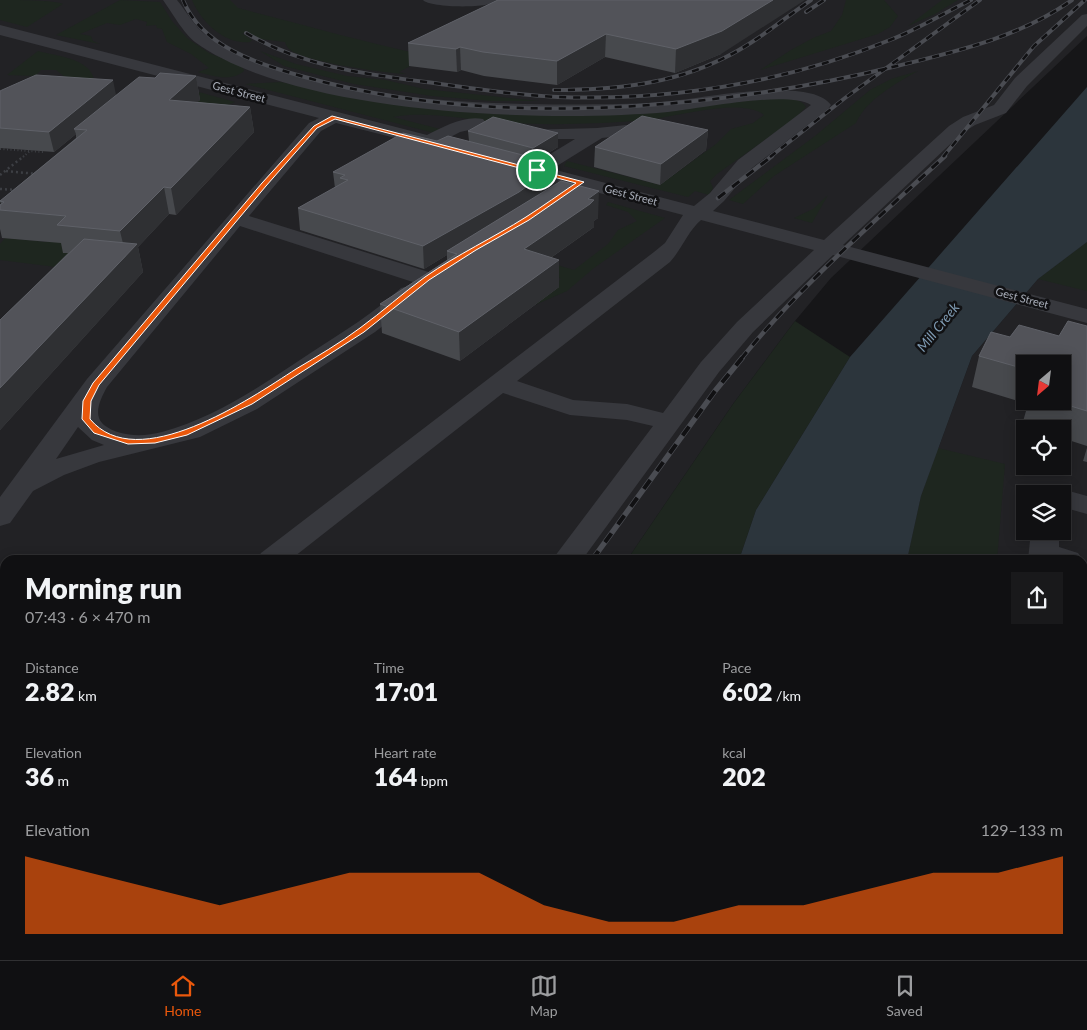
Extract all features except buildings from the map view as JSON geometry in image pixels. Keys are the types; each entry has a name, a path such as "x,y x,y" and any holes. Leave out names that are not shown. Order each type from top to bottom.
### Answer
{"street":[{"path":"170,0 178,16 192,32 233,58 284,76 375,97 454,107 558,111 669,107 784,94 809,97 820,102 819,108 746,164 717,197 686,224 673,246 662,257 278,555"},
{"path":"430,0 468,2 492,0"},
{"path":"571,555 726,347 766,304 955,130 969,121 1000,109 1021,82 1087,18"},
{"name":"Gest Street","path":"0,30 455,149"},
{"path":"143,89 164,72"},
{"path":"0,517 96,384 315,127 334,117"},
{"path":"428,142 454,128 476,123"},
{"path":"530,134 597,132 676,125"},
{"path":"537,170 597,132"},
{"name":"Gest Street","path":"510,163 1087,316"},
{"path":"557,198 581,182"},
{"path":"17,495 40,476 74,460 168,438 230,413 265,394 380,318 434,274 236,218"},
{"path":"498,383 570,407 627,412 670,422"},
{"path":"96,384 85,409 86,419 96,431 128,442 168,438"},
{"path":"1071,501 1087,505"}],"path":[{"path":"0,149 43,152 48,148"},
{"path":"0,176 30,151"},
{"path":"6,171 41,174"},
{"path":"0,189 22,191"}],"shaded area":[{"path":"0,0 1087,0 1087,36 831,278 795,321 733,404 630,555 0,555"},
{"path":"0,0 43,1 63,4 27,27 0,20"},
{"path":"120,0 160,2 172,21 187,38 209,53 242,66 244,71 228,77 198,72 209,68 191,54 167,42 162,29 157,28 156,25 146,26 147,22 136,19 120,25 107,23 80,34 91,36 93,41 100,44 56,35"},
{"path":"192,0 230,0 238,8 400,50 423,55 433,54 399,72 406,74 381,72 327,62 297,54 289,49 285,42 260,39 247,33 242,33 252,40 250,42 232,40 223,36 201,16"},
{"path":"846,0 884,0 898,16 890,27 878,34 760,70 791,50 831,31 842,15"},
{"path":"942,0 958,0 935,14 908,26"},
{"path":"38,51 79,62 86,66 94,79 70,81 56,70 41,70 35,76 7,75"},
{"path":"260,51 296,64 347,76 386,80 424,89 539,101 491,101 432,96 354,84 284,66"},
{"path":"918,71 882,93 867,107 856,123 774,176 743,204 729,200 815,136 870,90 891,79"},
{"path":"280,82 430,109 464,112 735,102 773,98 794,99 806,107 794,119 717,174 710,181 713,188 709,195 695,191 688,197 564,166 567,161 660,185 716,144 731,129 753,123 764,115 754,110 725,108 648,120 552,124 496,122 431,115 393,117 440,129 434,133 245,84"},
{"path":"195,91 235,102 164,134"},
{"path":"157,140 71,254 72,269 0,260 0,244 5,238 47,242"},
{"path":"828,195 812,223 794,218 813,209"},
{"path":"608,202 665,218 594,268 567,291 535,305 561,279 509,251 574,270 608,244 618,230 637,221 628,212 606,205"},
{"path":"1087,242 1087,555 908,555 921,496 972,356 1038,279"},
{"path":"1087,242 1087,291 1038,279"},
{"path":"795,321 850,357 756,510 741,555 630,555 733,404"},
{"path":"938,448 1005,464 997,555 908,555 921,496"}],"water":[{"name":"Mill Creek","path":"1087,87 1087,242 1038,279 972,356 921,496 908,555 741,555 756,510 850,357"}],"railway":[{"path":"183,0 203,30 217,41 249,59 301,76 372,93 446,103 522,108 599,108 676,103 752,94 826,82 886,69"},
{"path":"554,90 597,89 640,84 682,75 702,68 734,53 811,0"},
{"path":"806,12 824,0"},
{"path":"246,33 267,44 311,61 379,76 541,96 643,96 727,86 809,68 900,36 971,0"},
{"path":"886,69 980,0"},
{"path":"886,69 965,48 1010,33 1052,13 1072,0"},
{"path":"943,157 1034,46 1085,0"},
{"path":"770,157 886,69"},
{"path":"718,198 772,156"},
{"path":"741,359 813,279 945,156"},
{"path":"596,555 715,391 742,358"}],"route":[{"path":"334,117 537,170 581,182 527,219 455,260 411,291 389,311 362,331 249,403 185,433 155,441 128,442 117,440 96,431 86,419 85,409 87,401 96,384 315,127 334,117"}]}
